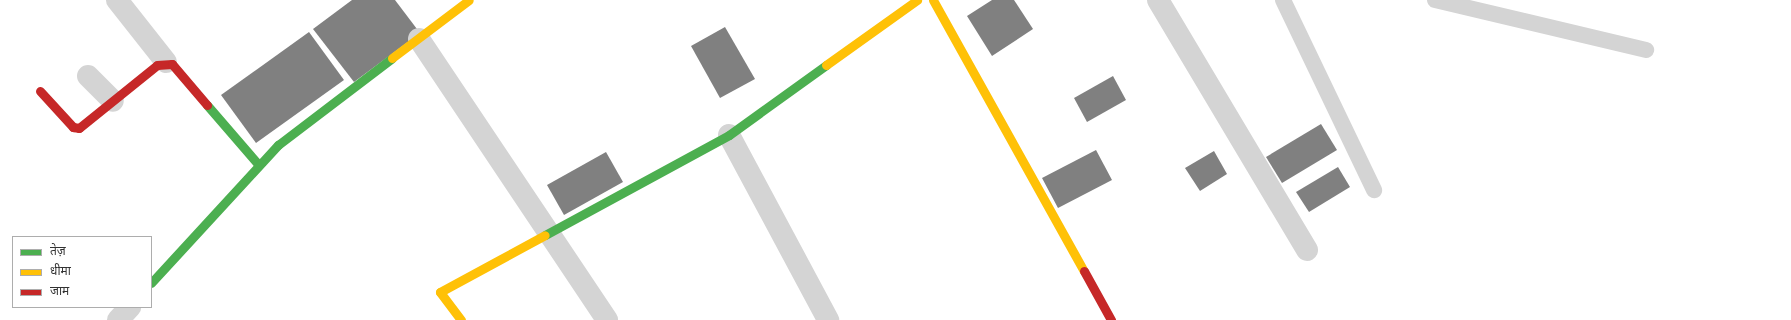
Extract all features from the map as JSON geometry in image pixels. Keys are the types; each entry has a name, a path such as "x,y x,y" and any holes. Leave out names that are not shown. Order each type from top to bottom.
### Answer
{"street":[{"path":"117,0 166,62 177,68 258,164"},
{"path":"152,282 258,164 469,0"},
{"path":"461,320 440,292 549,231 729,135 917,0"},
{"path":"933,0 1111,320"},
{"path":"1158,0 1307,250"},
{"path":"419,39 549,231 607,320"},
{"path":"40,91 73,127 79,128 157,65 166,62"},
{"path":"88,76 113,101"},
{"path":"729,135 828,320"},
{"path":"118,320 129,308"}],"lane":[{"path":"1283,0 1374,190"},
{"path":"1435,0 1646,50"}],"building":[{"path":"352,0 395,0 420,33 354,82 313,29"},
{"path":"992,0 1014,0 1033,29 992,56 967,16"},
{"path":"725,27 755,79 720,98 691,46"},
{"path":"309,32 344,80 256,143 221,95"},
{"path":"1113,76 1126,100 1087,122 1074,98"},
{"path":"1321,124 1337,150 1282,183 1266,157"},
{"path":"1096,150 1112,180 1058,208 1042,178"},
{"path":"1214,151 1227,174 1200,191 1185,168"},
{"path":"606,152 623,182 564,215 547,185"},
{"path":"1338,167 1350,187 1309,212 1296,192"}],"traffic: fast":[{"path":"152,282 278,145 392,58"},
{"path":"545,235 729,135 826,65"},
{"path":"207,105 258,164"}],"traffic: slow":[{"path":"392,58 469,0"},
{"path":"826,65 917,0"},
{"path":"933,0 1084,271"},
{"path":"461,320 440,292 545,235"}],"traffic: jam":[{"path":"40,91 73,127 79,128 157,65 172,64 207,105"},
{"path":"1084,271 1111,320"}]}
